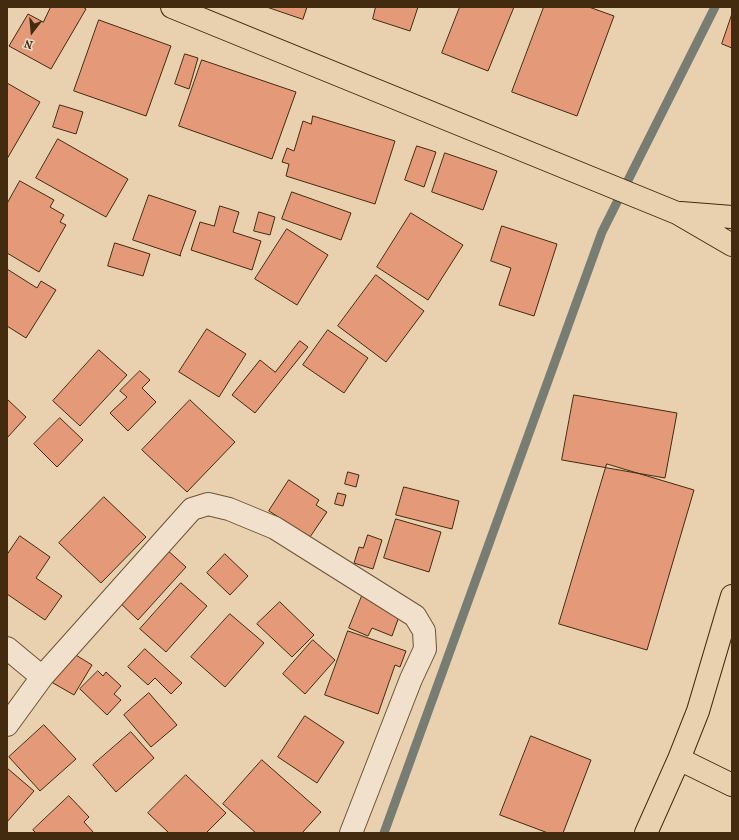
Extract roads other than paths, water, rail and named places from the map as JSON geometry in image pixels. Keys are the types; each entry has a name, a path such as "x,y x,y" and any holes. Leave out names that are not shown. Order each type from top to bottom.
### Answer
{"main road":[{"path":"172,7 677,213 732,245"},
{"path":"677,213 732,217"},
{"path":"646,833 698,711 732,596"},
{"path":"679,758 732,786"}],"street":[{"path":"7,724 42,677 192,509 208,504 229,509 275,528 415,616 424,631 424,649 351,833"},
{"path":"7,648 42,677"}],"waterway":[{"path":"384,833 602,232 715,7"}]}
